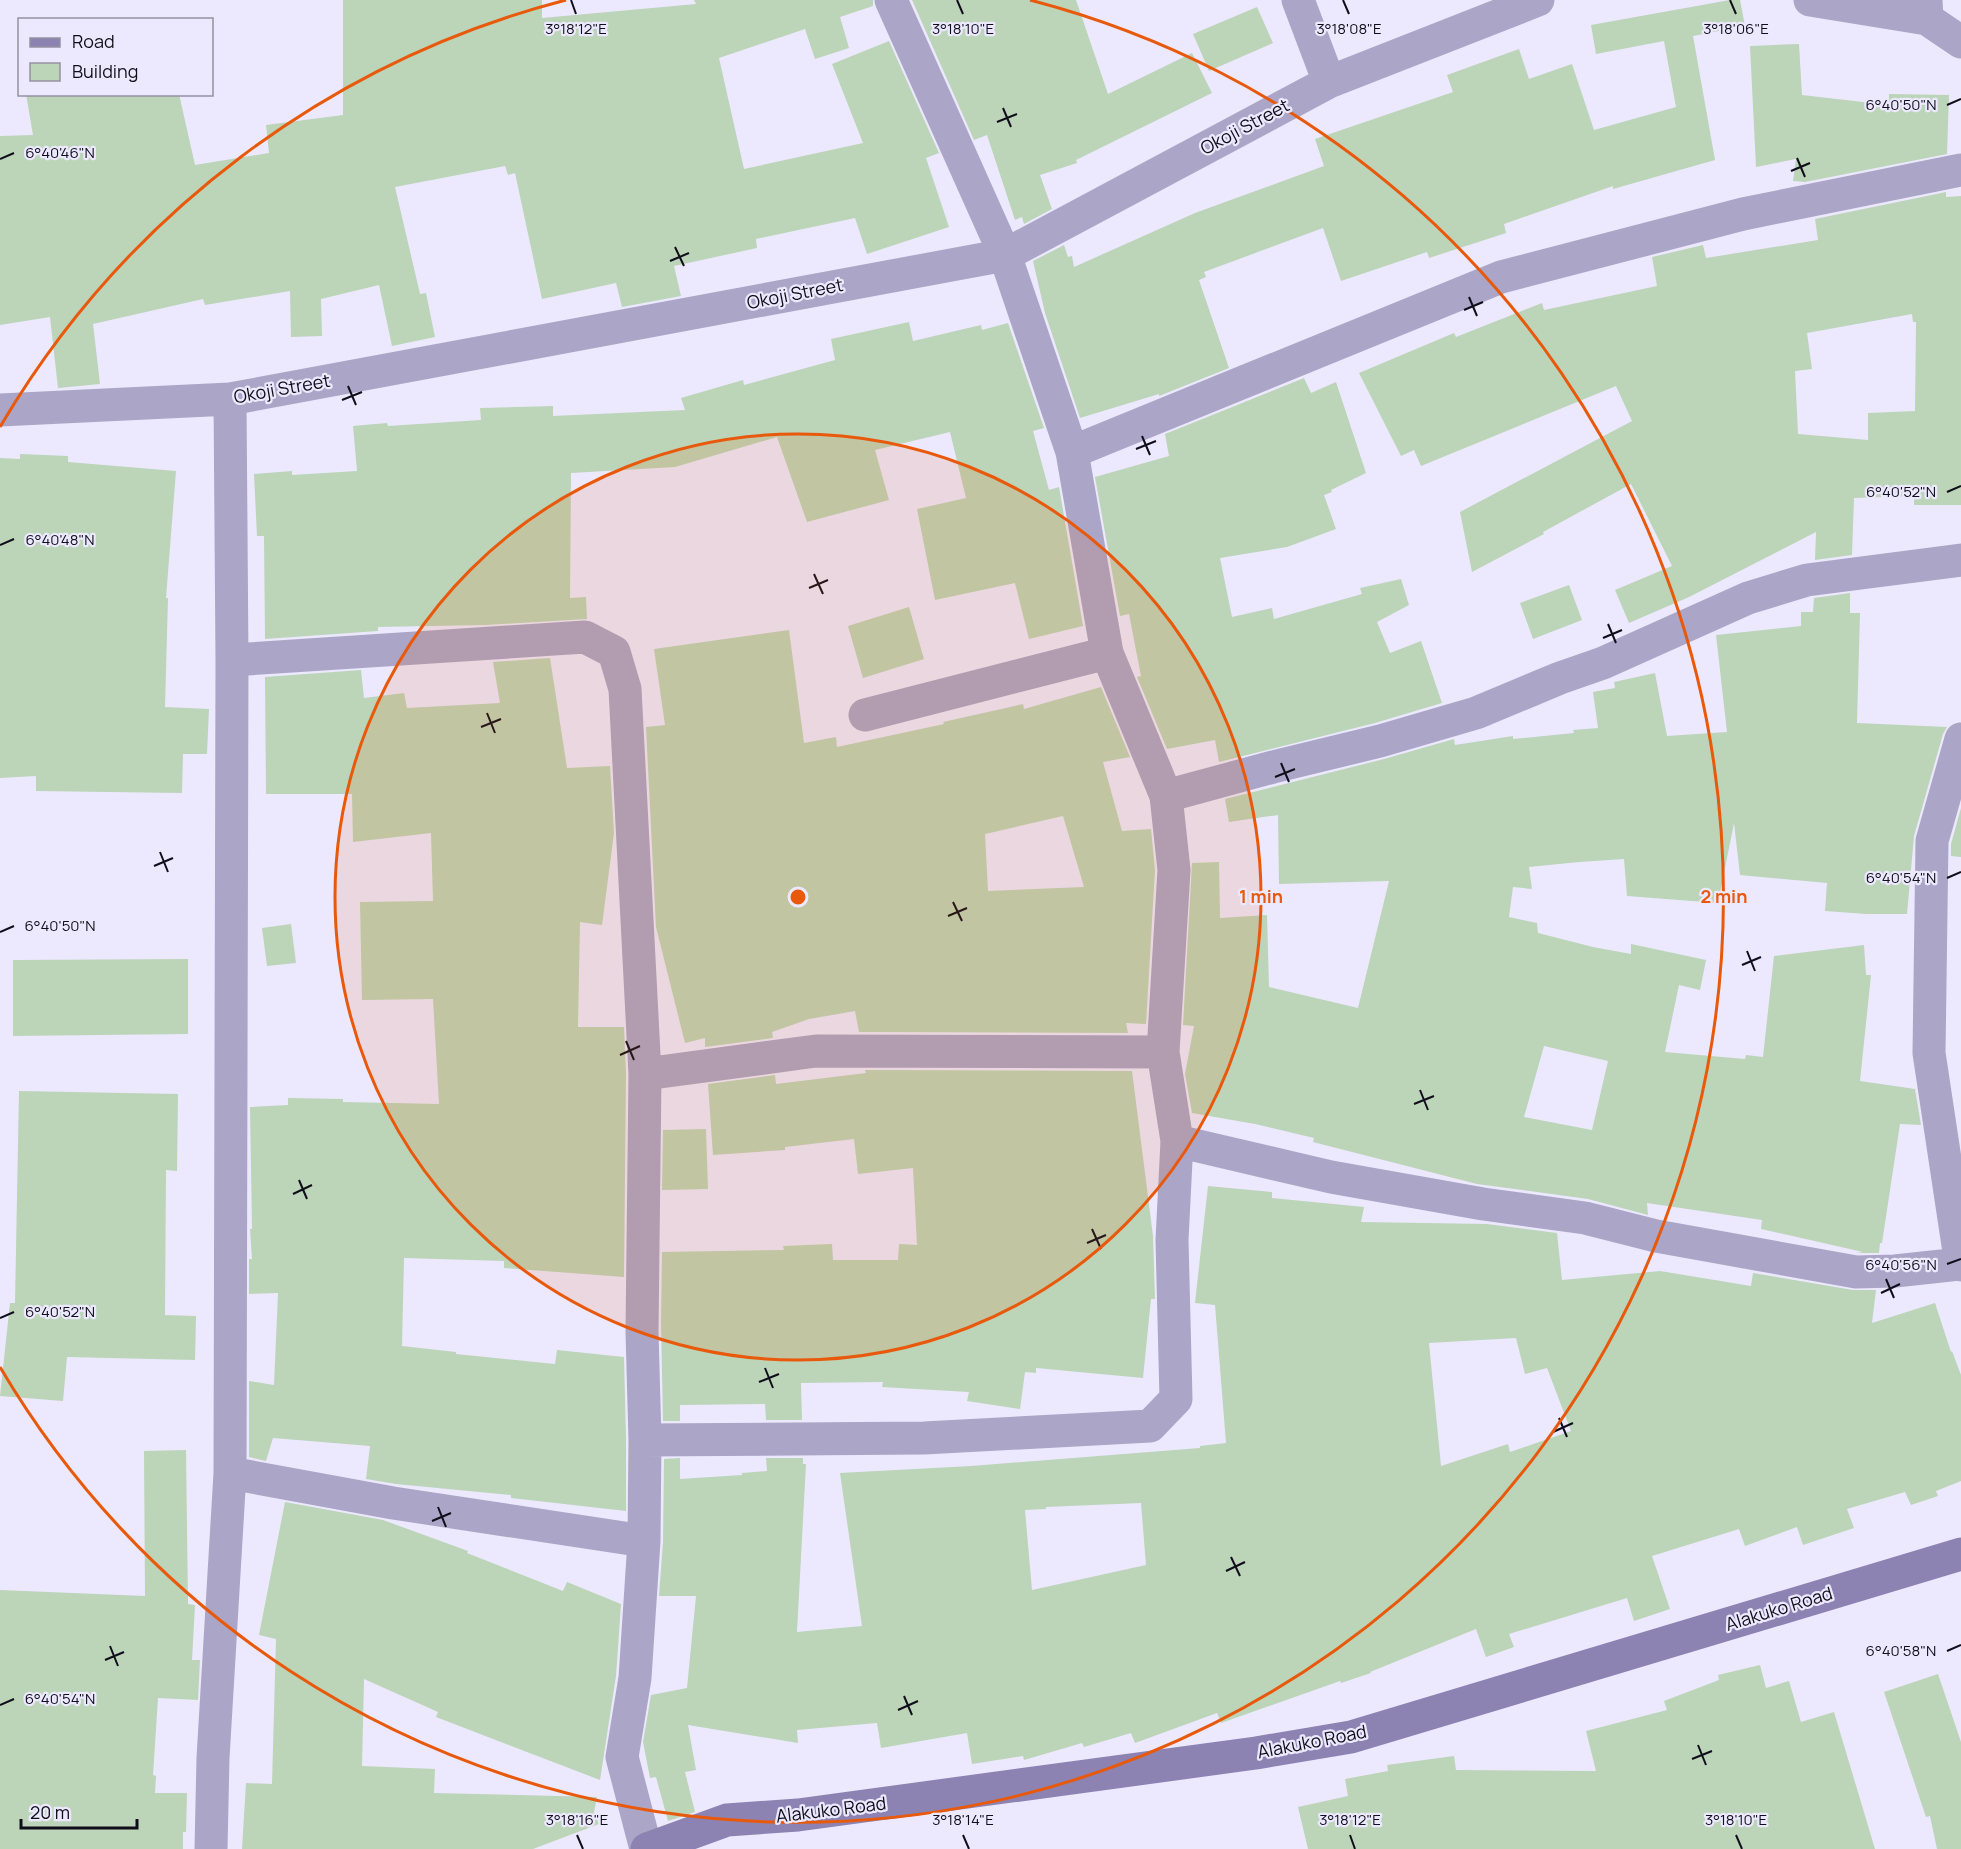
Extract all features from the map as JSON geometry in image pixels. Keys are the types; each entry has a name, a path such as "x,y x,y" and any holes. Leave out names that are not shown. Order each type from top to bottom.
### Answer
{"main road":[{"name":"Alakuko Road","path":"646,1849 727,1820 798,1815 1256,1753 1351,1737 1961,1554"}],"street":[{"path":"645,1440 924,1438 1150,1426 1176,1399 1172,1240 1177,1141 1163,1052 1174,870 1166,796 1107,652 1072,452 1005,255 891,0"},
{"path":"1298,0 1329,82"},
{"name":"Okoji Street","path":"0,410 230,399 1005,255 1329,82 1538,0"},
{"path":"1809,0 1927,10 1961,42"},
{"path":"1072,452 1501,277 1743,214 1961,170"},
{"path":"211,1849 213,1758 230,1473 232,660 230,399"},
{"path":"1166,796 1380,741 1476,713 1603,663 1748,598 1807,580 1961,560"},
{"path":"232,660 585,637 614,652 625,689 645,1074 642,1332 645,1440 644,1541 635,1678 622,1757 646,1849"},
{"path":"865,715 1107,652"},
{"path":"1177,1141 1331,1177 1483,1204 1585,1218 1656,1236 1856,1272 1896,1271 1961,1264 1929,1053 1932,841 1961,739"},
{"path":"645,1074 816,1051 1163,1052"},
{"path":"230,1473 393,1503 644,1541"}],"building":[{"path":"343,0 542,0 542,18 696,4 694,0 873,0 873,6 840,17 849,48 815,59 805,29 719,58 744,169 863,143 832,64 889,41 939,153 926,158 949,227 867,254 855,218 756,239 757,248 674,266 681,296 622,307 616,283 542,299 515,173 508,175 505,166 395,187 420,294 426,293 435,337 392,346 379,285 321,299 322,336 291,337 290,291 205,305 203,299 93,324 100,384 58,388 50,317 0,325 0,136 33,135 26,96 179,96 195,165 269,153 266,125 343,115"},
{"path":"912,0 1076,0 1108,94 1192,53 1212,93 1076,160 1077,163 1040,175 1052,209 1024,224 1022,217 1015,220 987,135 974,140"},
{"path":"1740,0 1745,26 1693,36 1715,160 1613,189 1613,186 1504,224 1506,233 1429,258 1427,252 1341,281 1323,228 1204,272 1206,277 1199,280 1229,368 1159,396 1159,394 1080,418 1045,313 1033,261 1064,245 1068,257 1072,256 1074,267 1195,213 1324,166 1315,139 1453,92 1447,75 1519,49 1529,79 1572,64 1594,130 1676,107 1664,41 1596,54 1591,25"},
{"path":"1257,7 1273,43 1209,71 1193,34"},
{"path":"1799,44 1802,95 1889,105 1889,94 1949,95 1947,154 1805,182 1793,181 1796,159 1756,167 1750,46"},
{"path":"1946,192 1946,197 1961,196 1961,505 1914,505 1914,496 1854,498 1852,555 1815,560 1816,532 1689,597 1629,623 1615,590 1672,566 1631,484 1472,572 1460,512 1632,421 1616,386 1421,466 1414,450 1401,456 1359,373 1454,333 1456,337 1542,303 1544,310 1657,286 1652,257 1703,245 1706,258 1818,240 1815,219","holes":["1912,314 1913,322 1916,322 1915,411 1868,413 1868,440 1798,434 1795,371 1812,369 1807,333"]},
{"path":"909,322 913,341 981,325 982,330 1008,323 1044,428 1033,431 1049,490 1059,487 1083,626 1029,639 1015,583 935,600 917,509 966,498 950,432 875,450 889,500 807,522 777,437 675,467 571,473 570,598 586,597 587,619 486,625 378,627 378,631 265,639 264,536 257,536 254,474 292,471 292,475 357,471 353,426 481,420 480,408 553,406 553,416 685,410 681,398 743,380 744,385 835,360 831,339"},
{"path":"1304,378 1311,393 1336,382 1366,473 1324,495 1336,529 1287,547 1220,558 1232,617 1272,608 1274,619 1362,594 1360,588 1401,579 1409,605 1377,622 1390,653 1421,641 1442,703 1375,723 1219,762 1215,740 1167,749 1137,677 1141,676 1129,614 1120,616 1095,477 1169,456 1165,434"},
{"path":"20,454 68,456 68,462 176,471 166,598 168,598 165,707 209,709 207,754 183,754 182,793 36,791 36,776 0,778 0,458 20,459"},
{"path":"1569,585 1582,620 1533,639 1520,603"},
{"path":"1850,593 1850,613 1860,613 1857,723 1947,727 1943,734 1914,836 1907,914 1825,911 1827,883 1740,875 1734,823 1718,903 1627,896 1624,859 1579,862 1529,867 1532,889 1513,887 1509,917 1537,923 1538,933 1593,947 1631,954 1631,944 1706,960 1700,990 1679,985 1665,1052 1745,1059 1746,1055 1763,1057 1774,956 1864,945 1866,975 1871,975 1860,1081 1915,1089 1921,1125 1900,1124 1879,1253 1856,1253 1863,1252 1761,1229 1762,1220 1647,1203 1648,1215 1588,1199 1477,1184 1313,1142 1314,1138 1255,1124 1192,1113 1185,1074 1194,1026 1183,1025 1192,863 1219,862 1220,918 1267,915 1269,987 1358,1008 1389,881 1279,884 1278,815 1229,822 1225,799 1454,739 1455,745 1513,736 1513,739 1574,733 1573,730 1598,728 1593,692 1615,688 1614,682 1655,673 1667,736 1727,732 1716,635 1801,626 1801,612 1813,612 1814,598","holes":["1544,1046 1608,1061 1592,1130 1524,1117"]},
{"path":"909,607 924,659 863,678 848,626"},
{"path":"789,630 804,743 836,737 837,747 1023,704 1024,709 1101,687 1130,757 1103,762 1122,831 1151,829 1155,870 1146,1024 1126,1023 1128,1033 859,1032 855,1011 809,1019 772,1032 773,1038 705,1047 705,1038 685,1043 656,927 646,727 665,725 654,649","holes":["1063,816 1084,887 988,891 985,834"]},
{"path":"550,658 567,768 610,766 614,833 602,925 580,922 578,1027 624,1027 626,1074 624,1277 504,1268 504,1261 404,1258 402,1346 555,1364 557,1350 624,1357 626,1511 511,1498 511,1495 366,1479 370,1446 273,1438 266,1461 249,1457 249,1381 274,1385 278,1293 249,1294 249,1259 252,1259 250,1107 288,1105 288,1098 343,1099 343,1102 439,1104 433,999 362,1000 360,902 433,901 431,833 353,842 352,794 266,794 265,677 361,670 364,698 404,693 407,708 500,703 493,662"},
{"path":"1961,808 1961,857 1951,856 1951,844"},
{"path":"291,924 296,963 267,966 262,928"},
{"path":"188,959 188,1034 13,1036 13,960"},
{"path":"865,1070 1132,1071 1153,1236 1155,1299 1151,1299 1143,1378 1036,1368 1036,1373 1025,1372 1020,1409 967,1401 969,1392 882,1387 883,1382 801,1383 802,1420 766,1420 765,1404 680,1405 680,1421 663,1421 662,1252 784,1250 783,1246 832,1244 833,1260 898,1260 899,1244 917,1245 913,1168 858,1174 854,1139 785,1147 785,1150 713,1155 708,1084 775,1075 776,1084 866,1073"},
{"path":"19,1091 178,1094 177,1171 166,1170 165,1315 196,1316 195,1360 67,1357 63,1401 0,1396 10,1303 15,1303"},
{"path":"706,1129 708,1189 662,1190 663,1130"},
{"path":"1208,1186 1272,1192 1272,1198 1364,1207 1361,1222 1487,1224 1557,1233 1562,1280 1660,1271 1751,1286 1753,1273 1853,1290 1876,1290 1872,1323 1935,1303 1961,1375 1961,1481 1936,1491 1938,1496 1911,1505 1905,1492 1847,1509 1854,1528 1803,1545 1797,1527 1745,1546 1739,1529 1652,1556 1670,1609 1634,1621 1627,1598 1509,1634 1514,1647 1486,1657 1476,1629 1371,1673 1341,1683 1340,1681 1221,1723 1217,1713 1135,1743 1131,1733 1084,1747 1082,1743 1024,1760 1023,1756 972,1764 967,1733 881,1748 877,1723 797,1730 798,1743 688,1725 696,1770 685,1772 695,1812 668,1821 656,1777 650,1778 643,1742 651,1695 687,1688 696,1596 659,1596 663,1542 664,1459 680,1458 680,1479 767,1471 766,1458 803,1458 803,1464 806,1464 797,1632 862,1626 840,1473 971,1466 1200,1448 1200,1446 1226,1443 1215,1305 1195,1303","holes":["1516,1338 1525,1374 1547,1368 1571,1431 1510,1452 1508,1444 1441,1466 1429,1343","1141,1503 1146,1565 1032,1590 1025,1510"]},
{"path":"186,1450 188,1604 195,1605 192,1660 200,1660 198,1700 158,1698 153,1775 156,1776 155,1793 187,1793 183,1849 0,1849 0,1590 145,1596 144,1451"},
{"path":"285,1502 383,1520 468,1551 467,1553 563,1591 567,1582 621,1604 616,1676 600,1780 436,1717 438,1712 364,1679 362,1766 435,1769 434,1793 597,1797 594,1812 599,1824 533,1849 242,1849 246,1783 272,1784 276,1639 259,1635"},
{"path":"1760,1665 1766,1688 1789,1681 1801,1722 1834,1712 1875,1849 1308,1849 1298,1807 1348,1796 1345,1779 1388,1771 1387,1765 1454,1756 1456,1770 1596,1771 1586,1731 1667,1710 1664,1701 1719,1680 1718,1675"},
{"path":"1938,1674 1961,1742 1961,1849 1937,1849 1930,1816 1926,1817 1884,1692"}]}
